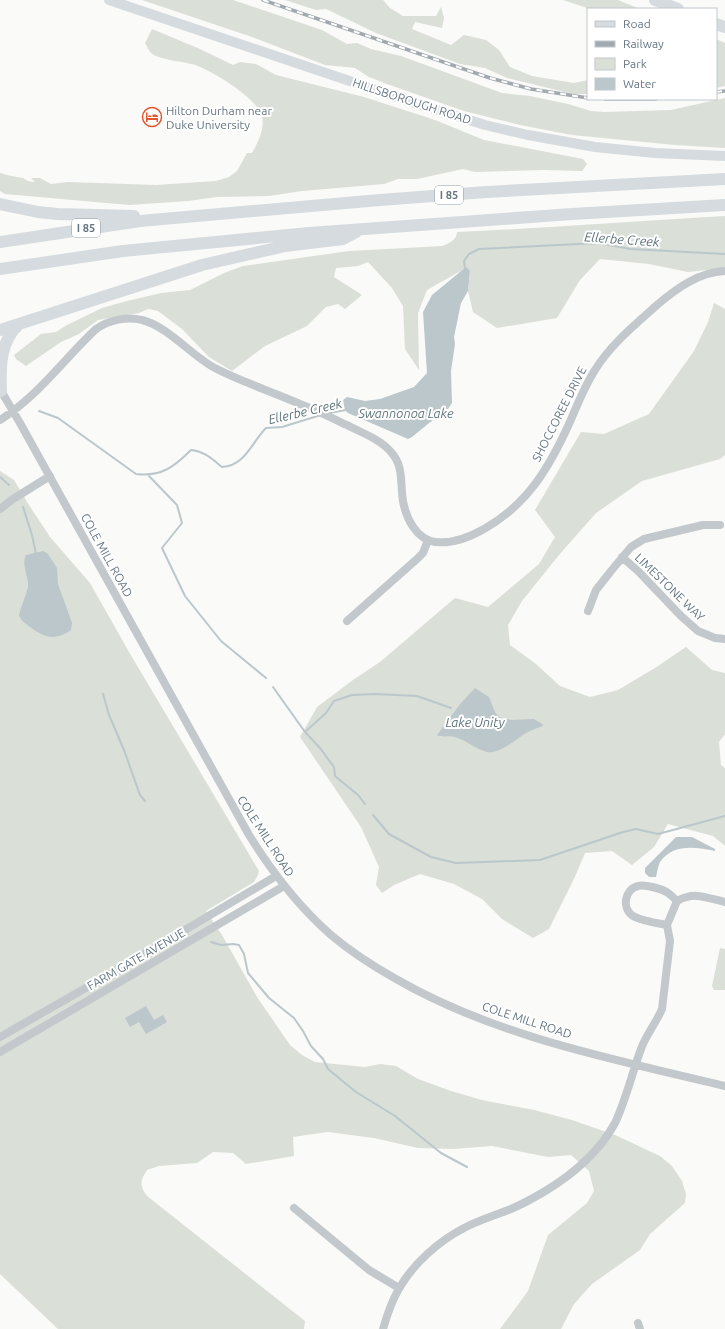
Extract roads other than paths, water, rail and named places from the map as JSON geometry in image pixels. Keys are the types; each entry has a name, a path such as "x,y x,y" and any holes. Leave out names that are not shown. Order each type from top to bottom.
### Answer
{"highway":[{"path":"655,0 675,8"},
{"name":"I 85","path":"0,242 110,225 380,200 486,192 725,179"},
{"path":"0,204 38,212 57,214 128,215 173,219"},
{"name":"I 85","path":"0,269 123,251 363,228 725,205"},
{"path":"0,330 202,265 285,246 342,239 363,228"},
{"path":"1,390 0,373 4,345 10,333 22,322"}],"main road":[{"name":"HILLSBOROUGH ROAD","path":"109,0 485,125 528,135 595,147 655,154 725,156"}],"street":[{"name":"SHOCCOREE DRIVE","path":"428,540 447,542 473,536 496,523 512,511 528,494 550,461 569,424 587,383 600,362 617,341 665,298 686,284 703,275 725,270"},
{"path":"0,420 14,411 39,389 96,328 108,322 128,318 141,319 154,324 195,355 216,368 335,419 374,438 384,445 398,461 401,471 403,501 406,514 415,531 428,540 423,553 417,560 347,621"},
{"name":"COLE MILL ROAD","path":"1,390 262,857 284,886 310,914 341,943 370,963 422,993 451,1007 503,1028 541,1040 725,1086"},
{"path":"0,509 50,476"},
{"path":"588,611 596,590 631,547 644,539 703,525 720,526"},
{"name":"LIMESTONE WAY","path":"622,557 698,631 715,638 725,639"},
{"name":"FARM GATE AVENUE","path":"0,1037 119,969 276,876"},
{"path":"667,925 634,916 626,906 626,898 633,888 644,885 667,892 678,901"},
{"name":"FARM GATE AVENUE","path":"0,1052 284,886"},
{"path":"382,1329 399,1288 406,1277 421,1261 454,1233 531,1199 576,1170 598,1147 615,1123 641,1048 662,1009 670,941 667,925 678,901 684,897 692,895 725,902"},
{"path":"294,1208 369,1270 399,1288"}],"water":[{"name":"Swannonoa Lake","path":"466,267 470,271 468,291 461,303 454,337 455,344 451,371 452,403 446,412 437,419 434,419 408,439 348,413 345,410 343,400 347,397 365,401 380,399 414,387 427,373 423,312 432,295"},
{"path":"43,551 48,554 57,568 58,584 72,623 71,630 55,637 45,636 35,631 23,622 19,615 28,587 24,563 26,555"},
{"name":"Lake Unity","path":"475,688 489,697 495,712 499,717 511,720 534,719 543,726 528,732 502,749 492,752 483,751 455,737 437,735 461,703"},
{"path":"676,837 692,837 715,849 715,851 700,848 678,849 665,856 660,862 656,877 649,877 645,873 645,868"},
{"path":"146,1006 154,1020 163,1015 167,1022 146,1034 139,1022 130,1027 125,1018"}],"waterway":[{"name":"Ellerbe Creek","path":"465,269 464,261 469,254 479,249 599,243 630,249 725,254"},
{"name":"Ellerbe Creek","path":"329,413 346,410"},
{"name":"Ellerbe Creek","path":"39,411 58,418 136,474 145,475 166,470 173,466 191,450 204,454 222,467 230,466 242,458 266,428 282,427 321,415"},
{"path":"149,476 177,505 182,523 162,548 185,596 221,641 266,678"},
{"path":"0,477 9,485"},
{"path":"23,507 32,535 36,554"},
{"path":"273,687 305,732 320,748 334,767 335,776 358,795 365,804"},
{"path":"103,694 109,715 124,750 140,795 145,801"},
{"path":"305,732 326,713 334,701 352,695 375,694 417,696 451,708"},
{"path":"373,815 389,834 431,857 456,863 540,860 623,832 636,829 658,834 725,816"},
{"path":"211,942 221,945 239,945 244,954 248,973 269,998 294,1018 311,1046 323,1059 328,1069 356,1092 395,1116 441,1153 467,1167"}],"railway":[{"path":"263,0 490,78 531,89 587,98"},
{"path":"717,92 725,91"}],"place":[{"name":"Hilton Durham near Duke University","path":"152,117"}]}
